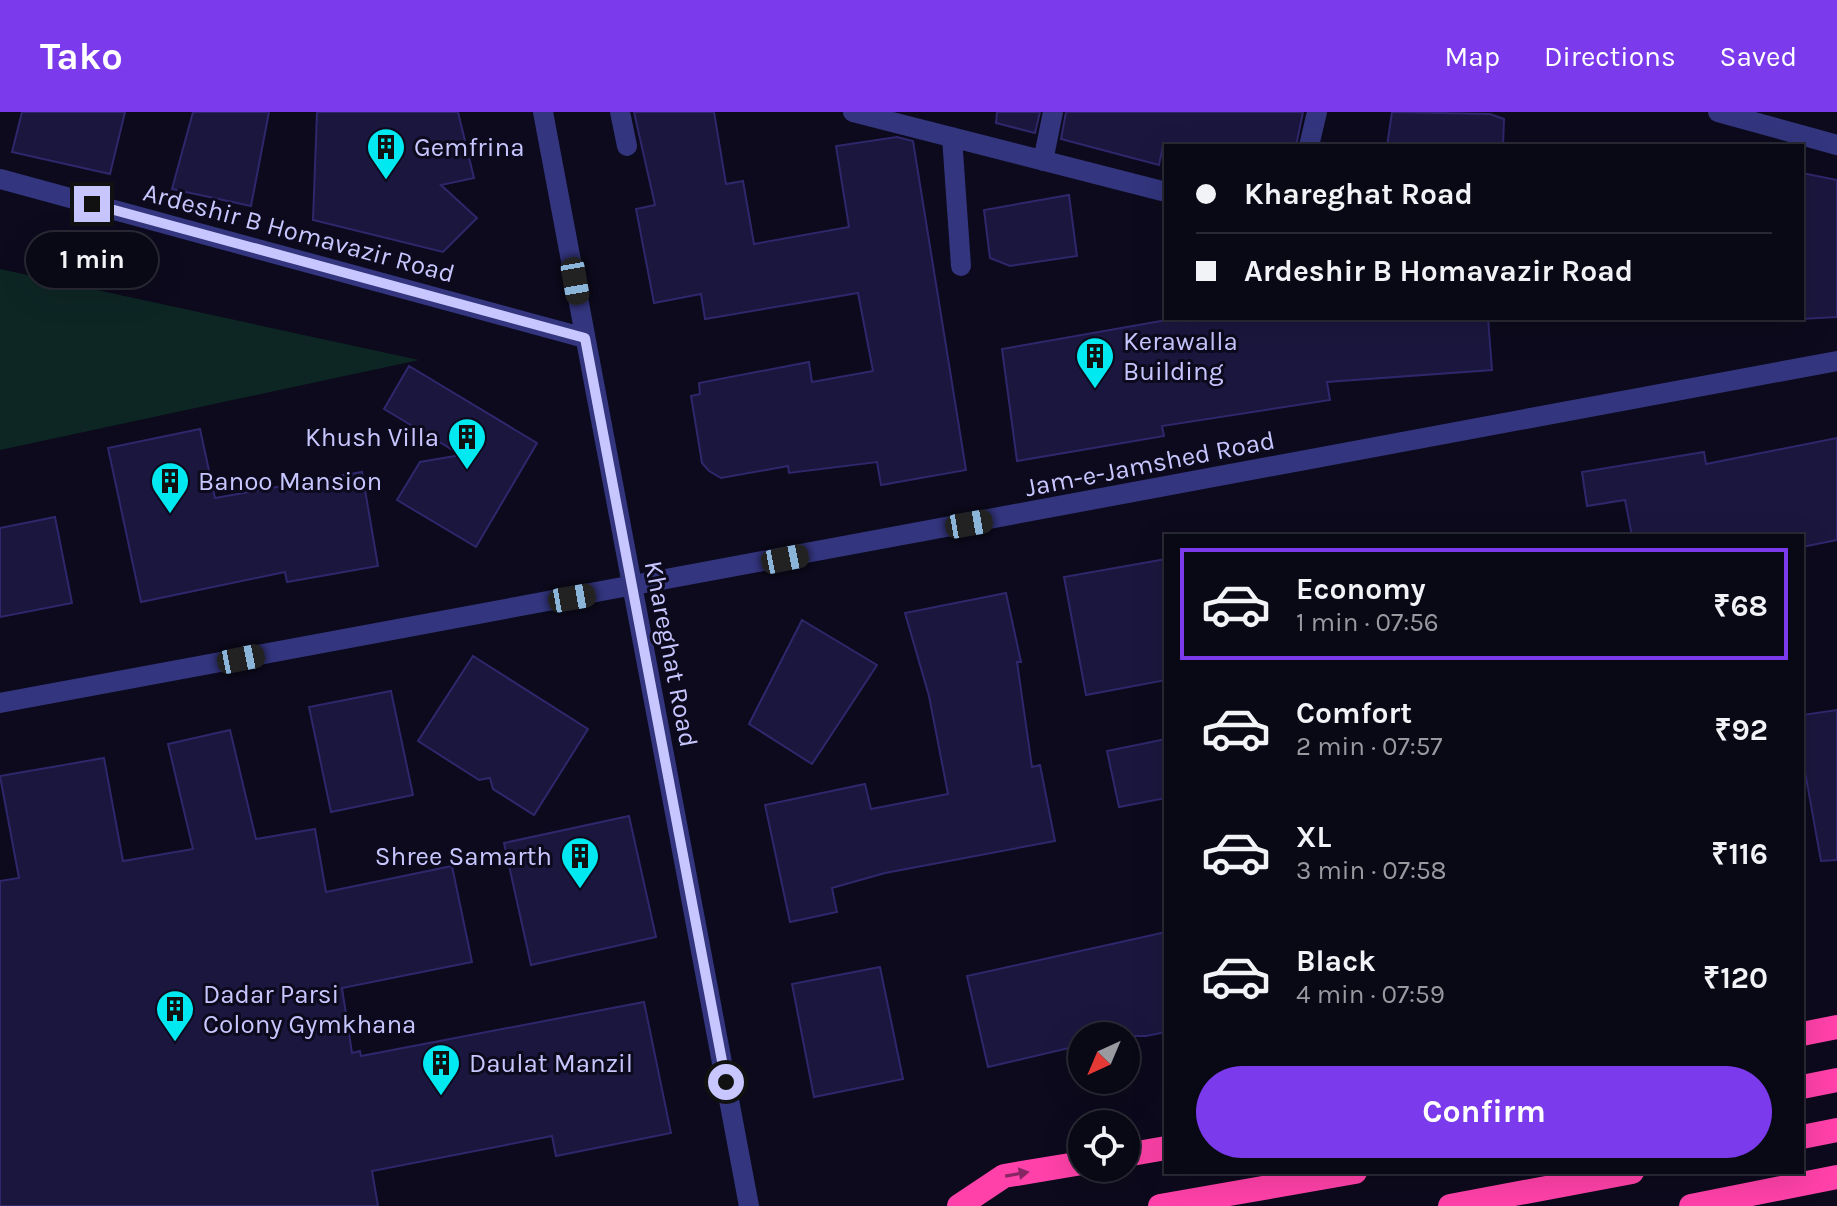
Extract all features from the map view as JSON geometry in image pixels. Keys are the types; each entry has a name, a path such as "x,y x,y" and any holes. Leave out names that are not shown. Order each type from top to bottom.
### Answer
{"highway":[{"path":"1804,1034 1837,1027"},
{"path":"1804,1087 1837,1080"},
{"path":"1804,1137 1837,1130"},
{"path":"1140,1153 1164,1148"},
{"path":"959,1206 1004,1176 1068,1165"},
{"path":"1160,1206 1344,1174"},
{"path":"1450,1206 1621,1174"},
{"path":"1693,1206 1837,1177"}],"street":[{"name":"Khareghat Road","path":"543,112 749,1206"},
{"path":"620,112 627,146"},
{"path":"853,112 1164,191"},
{"path":"1043,161 1053,112"},
{"path":"1309,144 1317,112"},
{"path":"1718,112 1837,145"},
{"path":"952,137 961,266"},
{"name":"Ardeshir B Homavazir Road","path":"0,179 585,338"},
{"name":"Jam-e-Jamshed Road","path":"0,703 1837,361"}],"green space":[{"path":"0,269 419,360 0,450"}],"building":[{"path":"22,112 125,112 110,174 12,152"},
{"path":"193,112 269,112 251,206 172,189"},
{"name":"Gemfrina","path":"317,112 458,112 474,178 441,185 477,218 443,252 313,220"},
{"path":"634,112 714,112 726,184 743,181 754,244 849,227 836,146 897,137 913,141 966,470 881,485 877,462 789,473 788,466 721,478 709,471 702,463 691,396 700,394 699,383 809,362 812,382 873,371 858,293 705,319 701,294 654,303 636,209 655,205"},
{"path":"997,112 1040,112 1035,133 996,123"},
{"path":"1066,112 1303,112 1296,144 1164,144 1159,165 1061,139"},
{"path":"1392,112 1490,114 1504,119 1503,144 1387,144"},
{"path":"1804,173 1837,180 1837,317 1804,319"},
{"path":"1069,195 1077,256 1010,266 990,258 984,210"},
{"path":"1167,320 1488,320 1492,370 1327,382 1330,400 1162,426 1164,436 1017,461 1002,349"},
{"name":"Khush Villa","path":"409,366 537,443 476,547 397,500 420,462 461,455 384,409"},
{"path":"200,429 215,498 362,472 378,566 287,582 285,572 141,602 108,448"},
{"path":"1837,438 1837,540 1804,547 1804,534 1632,534 1625,500 1587,506 1582,472 1704,452 1706,464"},
{"path":"55,517 72,603 0,617 0,528"},
{"path":"1164,559 1164,680 1086,695 1064,577"},
{"path":"1006,593 1021,662 1017,662 1032,767 1040,765 1055,841 885,873 832,888 837,912 790,922 765,805 865,784 871,809 948,794 929,696 905,613"},
{"path":"802,620 877,665 812,764 749,724"},
{"path":"473,656 588,729 534,815 493,789 490,778 479,780 418,741"},
{"path":"391,691 413,795 331,812 309,707"},
{"path":"1837,710 1837,860 1821,861 1804,766 1804,715"},
{"name":"Dadar Parsi Colony Gymkhana","path":"230,730 256,839 315,829 326,892 452,866 472,962 342,988 352,1053 360,1051 361,1056 644,1002 671,1133 556,1156 552,1136 372,1171 378,1206 0,1206 0,881 19,878 0,776 104,758 123,861 193,849 168,744"},
{"path":"1164,739 1164,798 1119,807 1107,751"},
{"name":"Shree Samarth","path":"629,816 656,937 531,965 504,843"},
{"path":"1164,932 1164,1032 1140,1036 1140,1022 1068,1022 1068,1048 988,1067 967,976"},
{"path":"880,967 903,1079 814,1097 792,984"}],"place":[{"name":"Gemfrina","path":"386,181"},
{"name":"Kerawalla Building","path":"1095,390"},
{"name":"Khush Villa","path":"467,471"},
{"name":"Banoo Mansion","path":"170,515"},
{"name":"Shree Samarth","path":"580,890"},
{"name":"Dadar Parsi Colony Gymkhana","path":"175,1043"},
{"name":"Daulat Manzil","path":"441,1097"}],"route":[{"path":"92,204 585,338 726,1082"}]}
